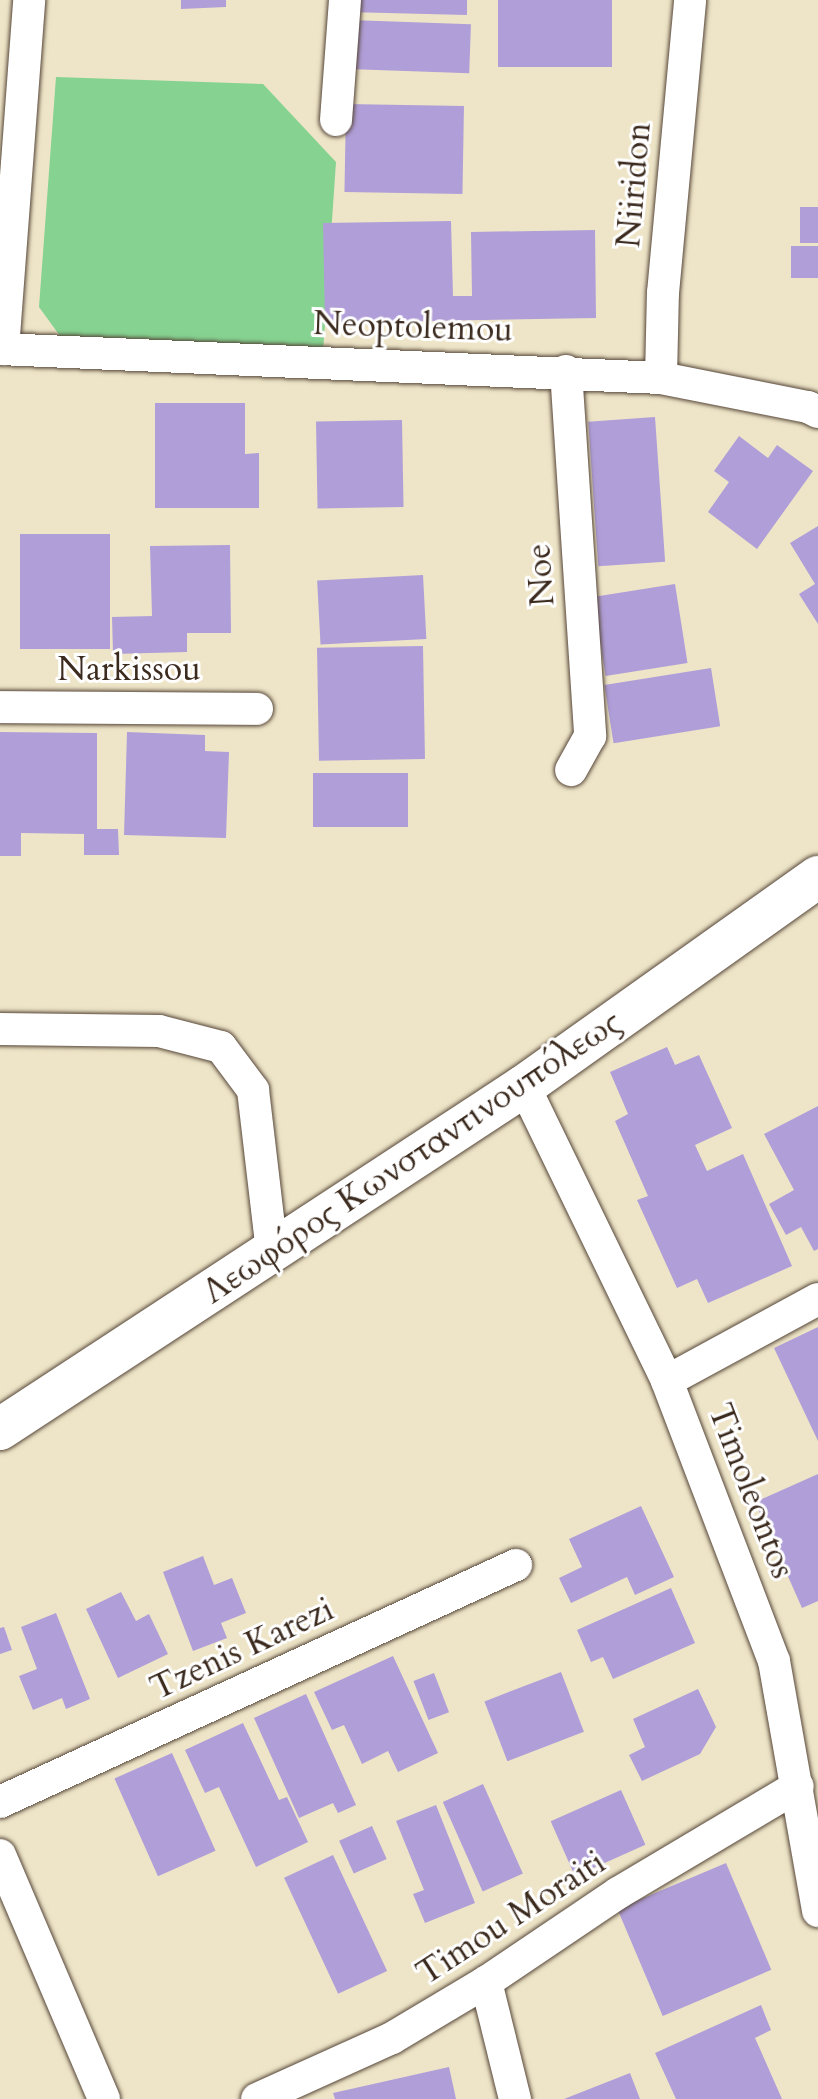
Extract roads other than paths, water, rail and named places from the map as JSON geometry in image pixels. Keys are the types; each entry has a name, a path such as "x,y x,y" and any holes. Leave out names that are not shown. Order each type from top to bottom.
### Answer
{"street":[{"path":"1,349 29,0"},
{"path":"336,120 345,0"},
{"name":"Niiridon","path":"661,378 663,293 690,0"},
{"name":"Neoptolemou","path":"1,349 566,371 661,378 808,407 818,412"},
{"name":"Noe","path":"566,371 590,736 571,770"},
{"name":"Narkissou","path":"0,707 257,709"},
{"name":"Λεωφόρος Κωνσταντινουπόλεως","path":"0,1429 524,1086 818,877"},
{"path":"0,1029 159,1031 221,1047 253,1090 272,1252"},
{"name":"Timoleontos","path":"524,1086 667,1381 774,1661 818,1911"},
{"name":"Timoleontos","path":"667,1381 818,1299"},
{"name":"Tzenis Karezi","path":"0,1802 516,1565"},
{"name":"Timou Moraiti","path":"257,2099 392,2038 486,1982 618,1893 798,1786"},
{"path":"0,1855 104,2099"},
{"path":"486,1982 515,2099"}]}
